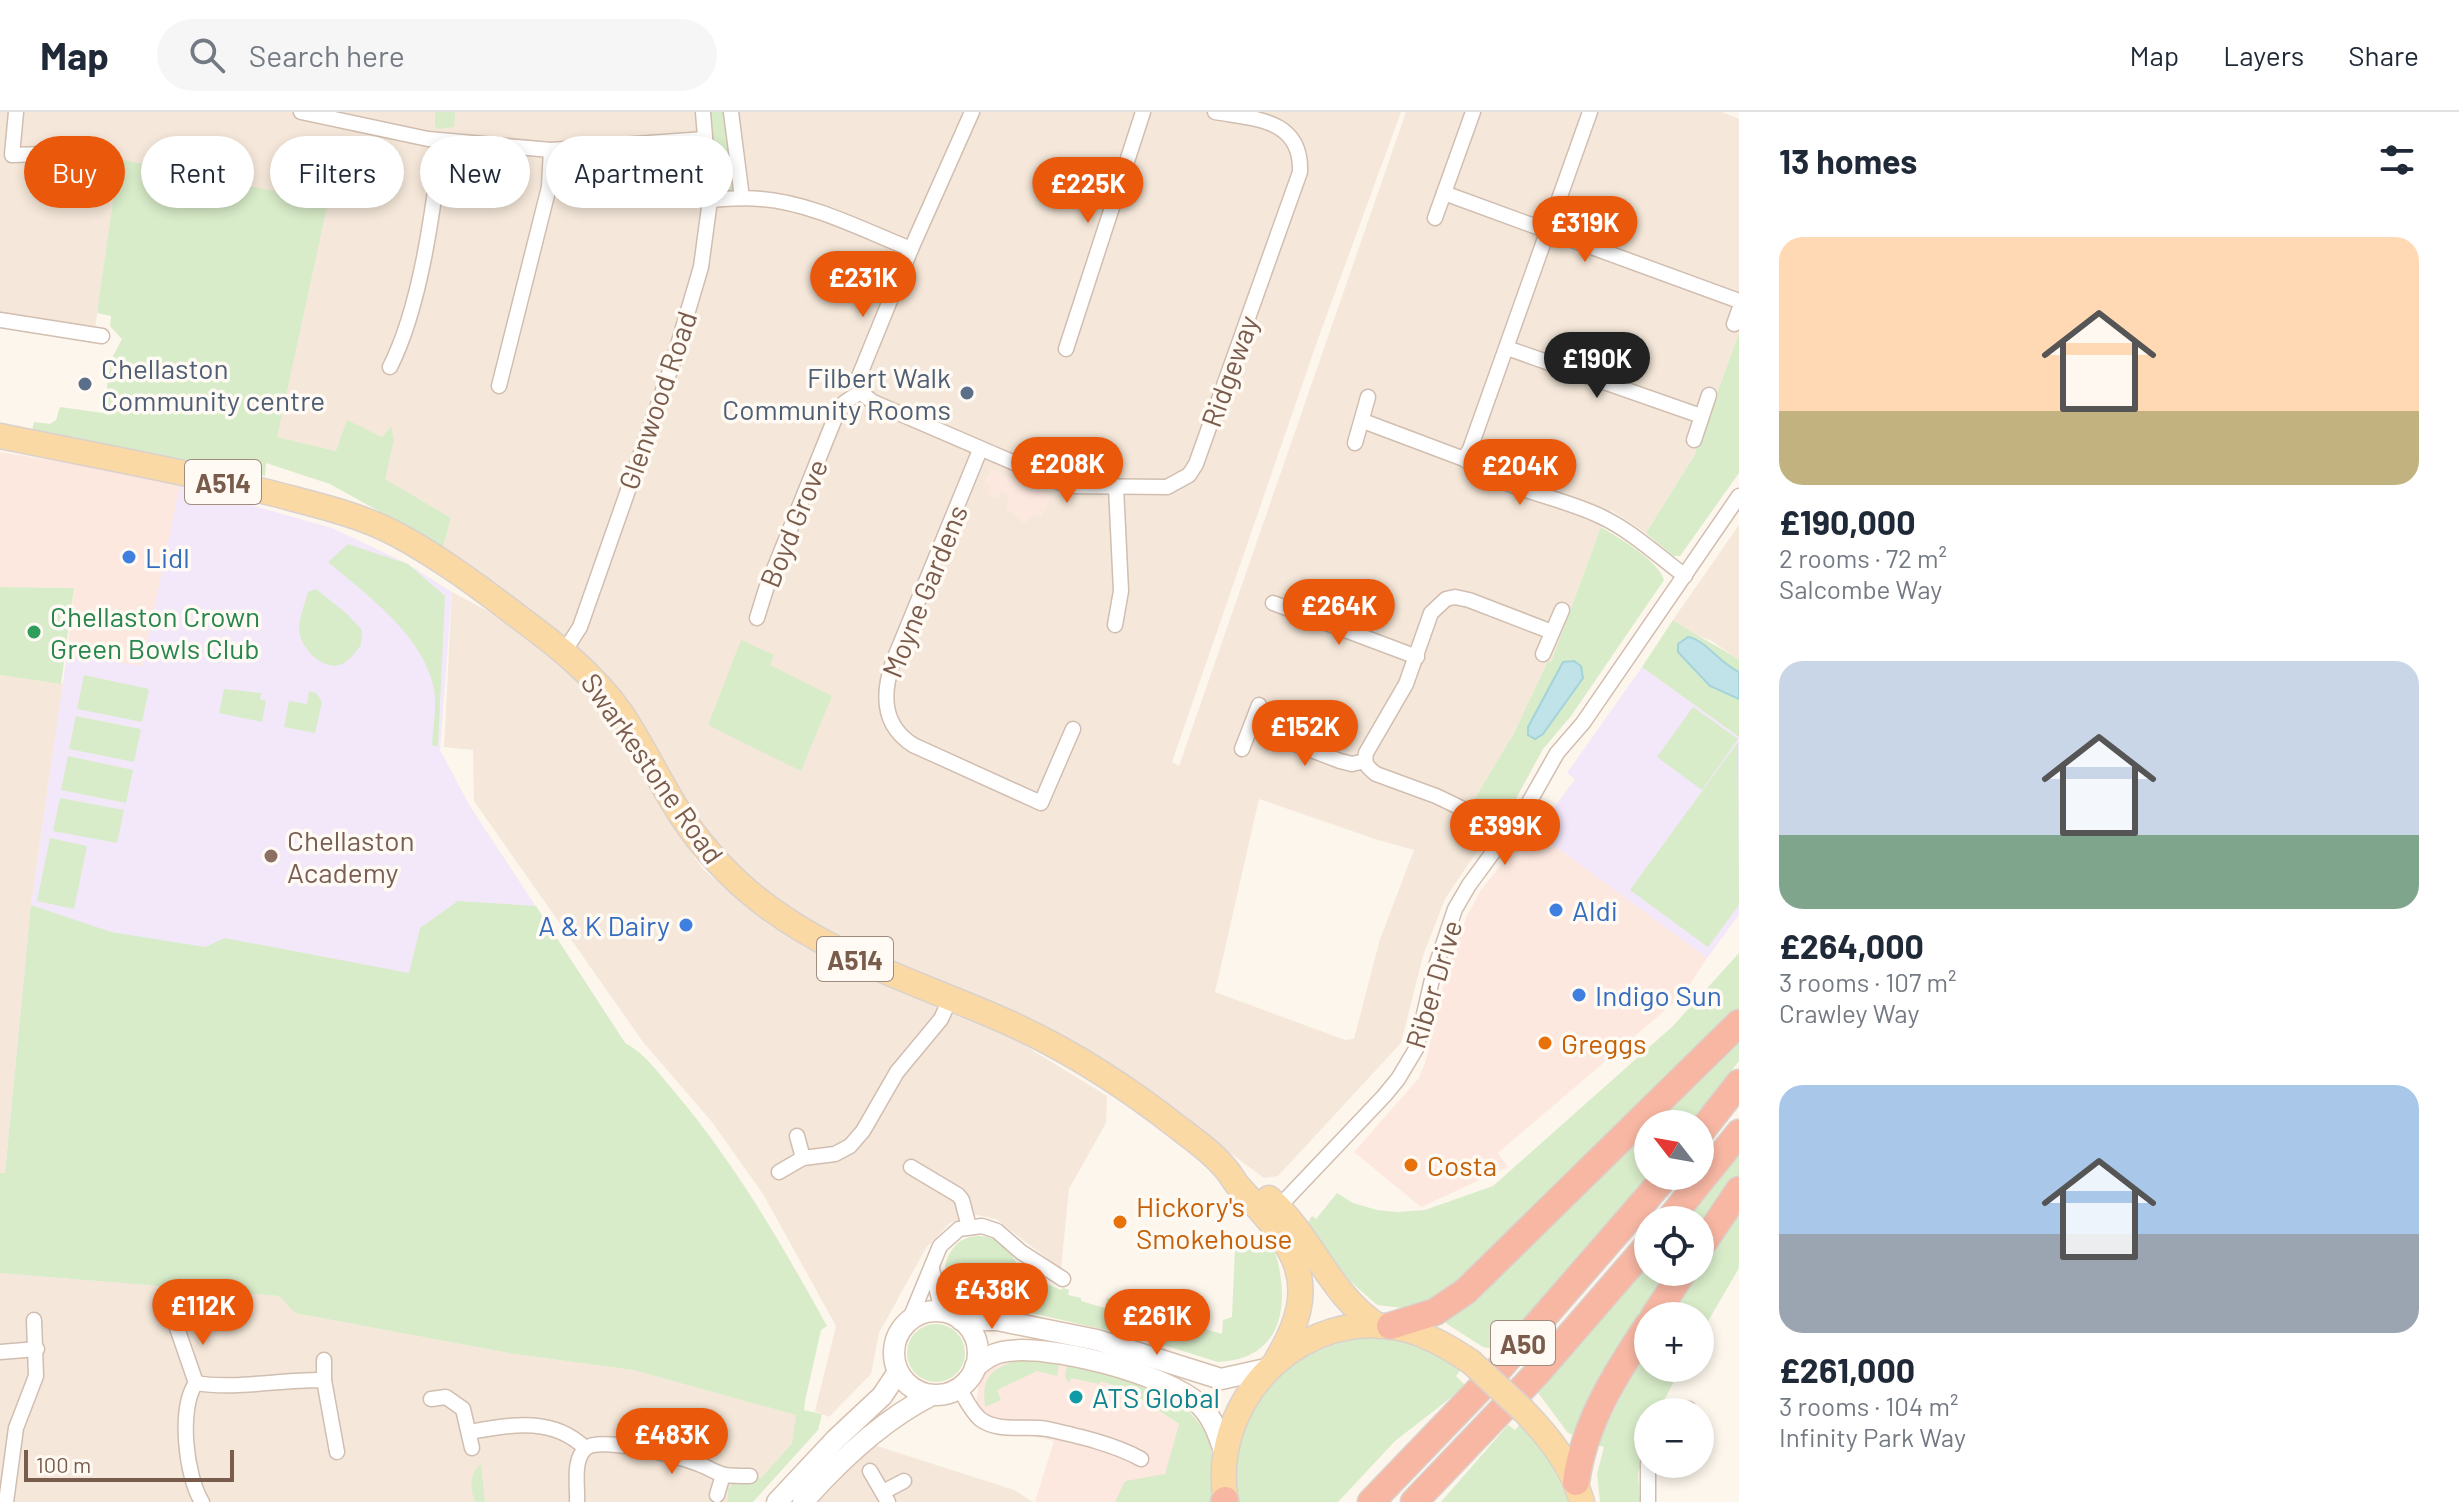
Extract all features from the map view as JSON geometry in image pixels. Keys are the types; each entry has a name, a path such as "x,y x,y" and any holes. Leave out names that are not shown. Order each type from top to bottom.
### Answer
{"highway":[{"path":"1384,1326 1435,1312 1466,1291 1739,1023"},
{"path":"1714,1115 1739,1083"},
{"path":"1680,1206 1739,1133"},
{"name":"A50","path":"1371,1502 1506,1361 1654,1190"},
{"path":"1714,1227 1739,1190"},
{"name":"A50","path":"1414,1502 1538,1372 1634,1261"},
{"path":"1579,1492 1583,1444 1615,1378 1634,1347"}],"main road":[{"name":"Swarkestone Road","path":"0,436 247,487 350,514 391,532 436,558 564,652 591,677 619,710 701,845 730,876 770,909 825,944 1011,1024 1066,1053 1167,1119 1227,1169 1241,1176 1273,1212 1306,1240 1356,1310 1384,1326"},
{"name":"Swarkestone Road","path":"1225,1501 1225,1454 1229,1437 1241,1405 1272,1364 1296,1324 1302,1295 1296,1263 1273,1212"},
{"path":"1272,1364 1309,1339 1359,1326 1384,1326 1424,1335 1471,1362 1524,1411 1550,1438 1579,1492"}],"street":[{"path":"16,112 12,155 24,155"},
{"path":"301,112 420,136"},
{"name":"Glenwood Road","path":"703,112 705,136"},
{"path":"731,112 742,198"},
{"path":"860,392 858,379 972,112"},
{"path":"1066,349 1143,112"},
{"name":"Ridgeway","path":"860,392 873,402 1068,486 1167,487 1189,475 1196,464 1300,172 1301,157 1297,144 1281,128 1266,121 1215,112"},
{"path":"1435,218 1473,112"},
{"path":"1464,459 1507,348 1590,112"},
{"path":"1444,193 1739,301"},
{"path":"499,386 546,199"},
{"path":"733,199 779,201 911,249"},
{"path":"390,367 414,299 433,208"},
{"name":"Glenwood Road","path":"564,652 580,627 672,365 701,267 709,208"},
{"path":"0,320 102,336"},
{"path":"1507,348 1701,416"},
{"name":"Boyd Grove","path":"764,612 835,418 844,403 860,392"},
{"path":"1694,440 1709,395"},
{"path":"1355,443 1368,397"},
{"path":"1363,421 1464,459 1489,475 1582,508 1630,532 1685,576"},
{"name":"Moyne Gardens","path":"980,450 893,662 885,696 886,710 897,731 913,745 1041,803 1073,729"},
{"path":"1115,625 1121,591 1116,487"},
{"name":"Riber Drive","path":"1273,1212 1384,1096 1409,1062 1416,1049 1433,975 1455,909 1527,806 1557,753 1583,723 1739,496"},
{"path":"1293,610 1301,590"},
{"path":"1504,835 1436,796 1376,774 1367,767 1366,753 1406,684 1431,613 1440,602 1455,597 1552,632"},
{"path":"1273,603 1417,657"},
{"path":"1543,654 1562,610"},
{"path":"1242,749 1259,705"},
{"path":"1251,727 1340,761 1352,764 1365,761"},
{"path":"779,1172 803,1158 835,1154 850,1146 863,1131 897,1072 941,1019 950,999"},
{"path":"797,1136 803,1158"},
{"path":"911,1167 958,1195 969,1227"},
{"path":"932,1269 940,1303 976,1341 978,1358 969,1379 959,1388 946,1394 932,1395 912,1388 898,1372 894,1359 895,1345 909,1321 940,1246 959,1229 982,1226 997,1231 1021,1252 1063,1279"},
{"path":"909,1321 930,1312 997,1320 1097,1340 1221,1379 1272,1364"},
{"path":"6,1502 16,1428 36,1376 34,1320"},
{"path":"176,1325 196,1383 187,1401 189,1467 191,1482 202,1502"},
{"path":"0,1352 37,1349"},
{"path":"975,1367 999,1352 1027,1350 1076,1356 1127,1370 1183,1392 1201,1406 1211,1418 1225,1454"},
{"path":"324,1360 324,1380 337,1452"},
{"path":"777,1502 835,1440 882,1396 898,1372"},
{"path":"196,1383 214,1386 289,1379 324,1380"},
{"path":"959,1388 974,1412 990,1423 1019,1429 1047,1430 1123,1449 1141,1459"},
{"path":"803,1502 887,1420 932,1395"},
{"path":"431,1399 446,1397 463,1409 472,1448"},
{"path":"469,1432 533,1424 574,1438 585,1448"},
{"path":"577,1502 577,1470 585,1448 598,1443 691,1461 723,1475 750,1476"},
{"path":"870,1471 886,1497 904,1481"},
{"path":"717,1495 723,1475"},
{"path":"1648,1478 1648,1502"}],"shaded area":[{"path":"0,112 1401,112 1318,339 1172,762 1179,766 1406,112 1722,112 1739,119 1739,333 1694,456 1646,533 1611,510 1601,527 1551,662 1548,661 1514,733 1462,821 1487,836 1445,899 1423,956 1401,1043 1278,1176 1264,1178 1129,1078 947,987 829,933 777,899 706,833 667,769 596,666 527,608 443,547 451,518 384,479 394,440 390,427 382,437 336,451 277,437 147,208 254,208 254,136 141,136 141,198 125,170 125,136 24,136 24,208 112,208 95,329 0,312","holes":["1259,799 1414,850 1380,939 1354,1039 1345,1040 1215,992"]},
{"path":"0,452 180,485 142,667 67,654 74,588 0,587"},
{"path":"991,469 1051,497 1041,518 1034,514 1025,523 1020,521 1006,510 1009,495 1001,491 998,499 987,494 991,486 985,482"},
{"name":"Chellaston Academy","path":"180,485 332,528 406,563 452,592 440,750 470,806 626,1044 435,1309 0,1273 0,1173 5,1173 31,905 67,654 142,666"},
{"path":"1739,525 1739,660 1673,620"},
{"path":"452,592 510,623 557,660 587,690 628,748 668,820 703,869 746,907 808,944 1001,1031 1107,1096 1106,1123 1069,1189 1061,1269 996,1219 977,1215 950,1223 926,1248 879,1333 871,1374 829,1417 815,1411 836,1326 763,1194 712,1122 643,1042 474,801 473,750 444,747"},
{"path":"1642,667 1739,737 1739,915 1707,958 1536,832 1575,779 1567,773"},
{"path":"0,675 63,684 31,905 5,1173 0,1173"},
{"path":"1536,832 1707,958 1683,995 1498,1153 1508,1167 1421,1207 1354,1152 1419,1078 1427,1057 1446,973 1467,916 1481,890 1524,836"},
{"path":"0,1273 280,1296 296,1313 514,1354 633,1370 797,1415 792,1443 761,1478 728,1490 727,1502 0,1502"},
{"path":"1015,1356 1109,1370 1140,1400 1179,1424 1165,1475 1125,1481 1117,1502 1035,1502 1054,1441 973,1423 980,1378 989,1367"},
{"path":"874,1445 1014,1490 1033,1502 818,1502"}],"green space":[{"path":"435,112 455,112 454,127 438,129 435,126"},
{"path":"703,112 731,112 742,198 733,199 733,136 705,136"},
{"path":"125,160 141,164 141,208 254,208 254,187 270,190 270,208 327,208 277,437 336,451 347,420 382,437 391,426 394,440 385,479 451,518 443,547 330,484 266,463 265,476 32,431 34,422 50,424 56,420 60,407 103,413 111,360 122,339 110,326 111,316 97,313 112,208 125,208"},
{"path":"1739,333 1739,473 1680,556 1673,556 1646,533 1694,456"},
{"path":"1601,527 1647,558 1664,580 1571,716 1543,749 1513,804 1502,817 1471,805 1514,733 1548,661 1551,662","holes":["1563,663 1583,678 1543,734 1535,739 1528,735 1528,727"]},
{"path":"348,544 408,564 445,596 438,747 432,745 434,689 419,651 392,618 328,562"},
{"name":"Chellaston Crown Green Bowls Club","path":"0,587 74,588 61,684 0,675"},
{"path":"316,589 362,630 361,645 344,663 329,665 322,662 309,651 300,637 300,621 308,592"},
{"path":"1673,620 1739,660 1739,672 1724,665 1698,639 1710,686 1739,699 1739,737 1642,667"},
{"path":"741,640 774,655 770,665 832,696 801,771 708,725"},
{"path":"84,675 149,689 142,722 77,709"},
{"path":"224,689 261,693 260,699 266,701 262,722 219,713"},
{"path":"309,691 316,693 322,702 315,733 284,727 289,701 307,704"},
{"path":"1693,707 1738,739 1702,790 1657,757"},
{"path":"76,716 141,729 134,762 69,749"},
{"path":"1738,742 1739,905 1708,947 1630,890"},
{"path":"68,756 133,770 126,803 61,790"},
{"path":"60,798 124,810 117,843 53,831"},
{"path":"50,838 87,846 74,909 37,901"},
{"path":"458,901 536,906 625,1043 657,1071 717,1146 774,1234 827,1326 821,1330 804,1410 822,1414 818,1430 753,1502 727,1502 728,1490 736,1479 761,1478 792,1443 796,1415 633,1370 514,1354 295,1313 279,1296 0,1273 0,1173 5,1173 31,905 111,932 205,947 225,938 409,973 420,928"},
{"path":"1739,953 1739,1009 1442,1296 1403,1308 1377,1305 1350,1281 1307,1224 1312,1216 1316,1219 1337,1193 1353,1203 1397,1212 1425,1210 1493,1186 1673,1026"},
{"path":"1739,1033 1739,1061 1701,1110 1660,1110"},
{"path":"1634,1135 1634,1190 1637,1190 1499,1350 1483,1347 1444,1319"},
{"path":"1739,1152 1739,1180 1714,1217 1714,1206 1695,1206 1708,1190 1714,1190 1714,1183"},
{"path":"1739,1211 1739,1268 1714,1311 1714,1302 1679,1302 1690,1286 1714,1286 1714,1249"},
{"path":"1266,1228 1280,1270 1280,1313 1274,1332 1262,1347 1243,1358 1218,1362 1141,1338 966,1298 957,1290 956,1281 944,1287 943,1283 946,1281 947,1259 954,1247 974,1236 989,1237 1003,1244 1028,1273 1061,1290 1069,1290 1068,1295 1081,1298 1081,1301 1105,1308 1107,1298 1130,1299 1129,1310 1144,1311 1222,1334 1223,1320 1232,1317 1233,1244 1264,1240"},
{"path":"1634,1279 1634,1286 1668,1286 1659,1302 1634,1302 1634,1342 1576,1436 1568,1433 1536,1390"},
{"path":"936,1324 947,1326 956,1333 963,1342 963,1364 956,1373 947,1380 936,1382 925,1380 916,1373 909,1364 907,1353 909,1342 916,1333 925,1326"},
{"path":"1366,1338 1404,1342 1428,1349 1461,1370 1456,1376 1466,1386 1395,1441 1338,1502 1239,1502 1236,1471 1240,1442 1250,1415 1265,1392 1284,1372 1308,1356 1336,1344"},
{"path":"1022,1359 1059,1364 1057,1376 1037,1371 997,1390 1001,1400 985,1407 985,1387 991,1374"},
{"path":"1067,1364 1140,1384 1183,1406 1199,1423 1210,1444 1214,1471 1211,1502 1115,1502 1125,1481 1165,1474 1179,1424 1129,1391 1101,1381 1099,1384 1071,1378 1069,1383 1065,1377"},
{"path":"1634,1372 1634,1382 1674,1382 1665,1398 1634,1398 1634,1478 1638,1478 1640,1502 1600,1502 1597,1474 1604,1447 1597,1445"},
{"path":"1521,1423 1549,1460 1569,1502 1441,1502 1508,1425 1515,1430"},
{"path":"481,1464 485,1502 475,1502 472,1482 474,1472"}],"water":[{"path":"1688,637 1701,642 1739,672 1739,699 1710,686 1678,652 1678,644"},
{"path":"1574,661 1581,666 1583,678 1543,734 1535,739 1528,735 1528,727 1563,662"}],"place":[{"name":"Chellaston Community centre","path":"85,384"},
{"name":"Filbert Walk Community Rooms","path":"967,393"},
{"name":"Lidl","path":"129,557"},
{"name":"Chellaston Crown Green Bowls Club","path":"34,632"},
{"name":"Chellaston Academy","path":"271,856"},
{"name":"Aldi","path":"1556,910"},
{"name":"A & K Dairy","path":"686,925"},
{"name":"Indigo Sun","path":"1579,995"},
{"name":"Greggs","path":"1545,1043"},
{"name":"Costa","path":"1411,1165"},
{"name":"Hickory's Smokehouse","path":"1120,1222"},
{"name":"ATS Global","path":"1076,1397"}]}
